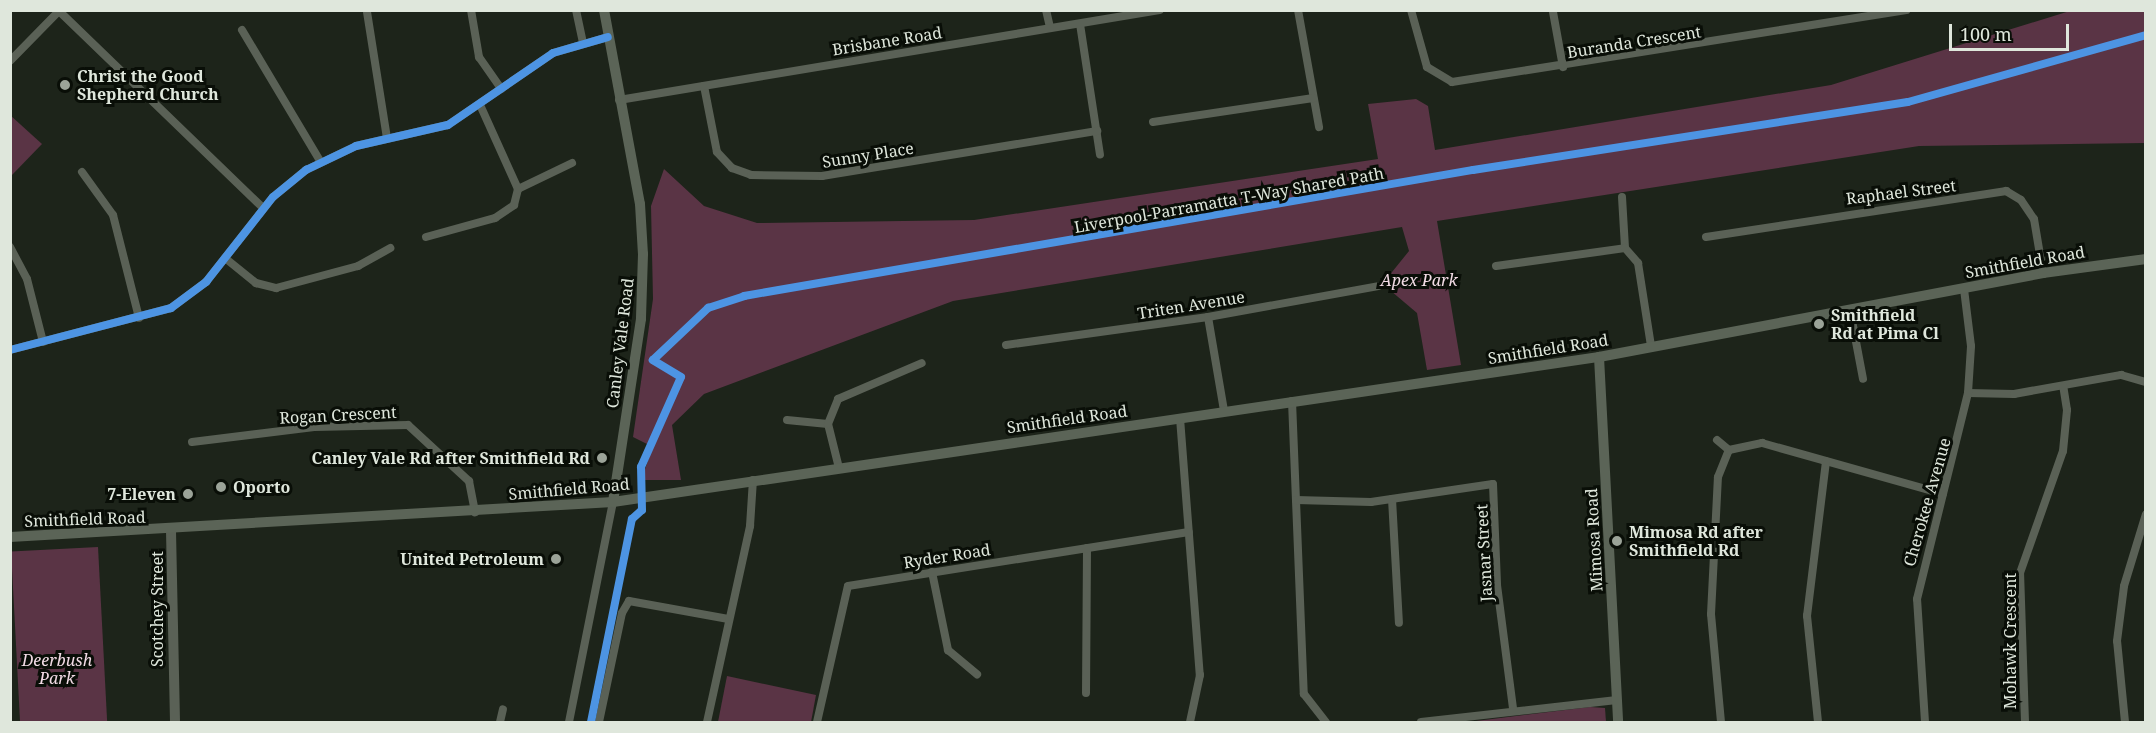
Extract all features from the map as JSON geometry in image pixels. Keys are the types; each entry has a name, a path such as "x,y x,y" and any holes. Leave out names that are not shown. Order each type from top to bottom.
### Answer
{"main road":[{"name":"Canley Vale Road","path":"604,10 640,204 644,276 614,502"},
{"name":"Smithfield Road","path":"2120,260 2145,251"},
{"name":"Smithfield Road","path":"10,537 171,531 614,502 1599,357 2043,273 2120,260 2145,259"},
{"name":"Mimosa Road","path":"1599,357 1618,723"}],"street":[{"path":"471,10 479,57 501,89"},
{"path":"576,10 583,42"},
{"path":"1046,10 1050,28"},
{"name":"Brisbane Road","path":"619,100 1160,10"},
{"path":"1298,10 1319,127"},
{"name":"Buranda Crescent","path":"1411,10 1427,68 1452,82 1563,67 1906,10"},
{"path":"10,61 58,11 264,208"},
{"path":"367,12 387,138"},
{"path":"1553,12 1563,67"},
{"path":"1080,24 1100,153"},
{"path":"242,30 320,161"},
{"path":"10,350 139,318 188,298 225,258 264,208 320,161 387,138 448,125 548,56 583,42 608,38"},
{"name":"Sunny Place","path":"704,86 717,152 732,168 751,175 822,177 1097,131"},
{"path":"1154,122 1313,98"},
{"path":"426,237 495,218 514,205 518,189 480,105"},
{"path":"518,189 572,163"},
{"path":"82,172 113,215 139,318"},
{"name":"Raphael Street","path":"1706,237 2006,192 2021,200 2034,219 2043,273"},
{"path":"1622,197 1625,248 1638,263 1652,346"},
{"path":"10,247 27,279 43,342"},
{"path":"225,258 256,283 276,288 358,266 390,248"},
{"path":"1496,266 1625,248"},
{"name":"Triten Avenue","path":"1006,345 1208,317 1378,286"},
{"name":"Cherokee Avenue","path":"1925,723 1917,599 1968,393 1971,346 1964,288"},
{"path":"1850,310 1863,379"},
{"path":"1208,317 1224,411"},
{"path":"839,468 828,424 838,399 922,363"},
{"path":"1968,393 2014,394 2121,375 2145,382"},
{"name":"Mohawk Crescent","path":"2025,723 2020,573 2063,451 2067,410 2063,386"},
{"path":"1292,401 1304,694 1326,723"},
{"path":"1180,418 1200,675 1190,723"},
{"path":"787,420 828,424"},
{"name":"Rogan Crescent","path":"192,442 314,428 408,425 468,481 475,512"},
{"path":"1717,440 1729,450"},
{"path":"1729,450 1762,443 1943,494"},
{"path":"1721,723 1712,602 1718,477 1729,450"},
{"path":"1818,723 1807,616 1826,461"},
{"path":"707,723 750,526 753,480"},
{"name":"Jasnar Street","path":"1296,500 1392,499 1493,484 1497,585 1513,709"},
{"path":"1392,499 1399,623"},
{"path":"569,723 614,502"},
{"path":"2125,723 2117,641 2124,586 2144,526 2145,514"},
{"name":"Scotchey Street","path":"171,531 175,723"},
{"name":"Ryder Road","path":"817,723 848,586 1189,532"},
{"path":"1086,693 1087,548"},
{"path":"932,572 948,650 976,674"},
{"path":"599,723 622,613 629,601 728,620"},
{"path":"1421,723 1513,709 1617,700"},
{"path":"500,723 503,709"}],"green space":[{"name":"Apex Park","path":"2073,10 2145,11 2145,143 1919,146 1437,221 1461,365 1427,370 1417,313 1391,291 1388,277 1409,251 1402,227 953,301 704,394 672,425 681,480 641,480 653,447 633,437 653,299 651,206 664,169 704,206 757,223 974,220 1378,159 1368,104 1416,99 1428,106 1435,150 1831,85"},
{"path":"10,115 42,144 11,176 10,176"},
{"name":"Deerbush Park","path":"98,547 107,722 20,722 11,552"},
{"path":"727,676 816,695 811,722 718,722"},
{"path":"1590,707 1605,708 1606,722 1468,722"}],"cycle path":[{"name":"Liverpool-Parramatta T-Way Shared Path","path":"591,722 632,519 642,510 641,467 681,377 653,360 708,308 744,296 1473,170 1908,102 2146,35"},
{"path":"10,350 171,308 206,282 273,197 306,170 356,146 448,125 553,53 608,37"}],"place":[{"name":"Christ the Good Shepherd Church","path":"65,85"},
{"name":"Smithfield Rd at Pima Cl","path":"1819,324"},
{"name":"Canley Vale Rd after Smithfield Rd","path":"602,458"},
{"name":"Oporto","path":"221,487"},
{"name":"7-Eleven","path":"188,494"},
{"name":"Mimosa Rd after Smithfield Rd","path":"1617,541"},
{"name":"United Petroleum","path":"556,559"}]}
